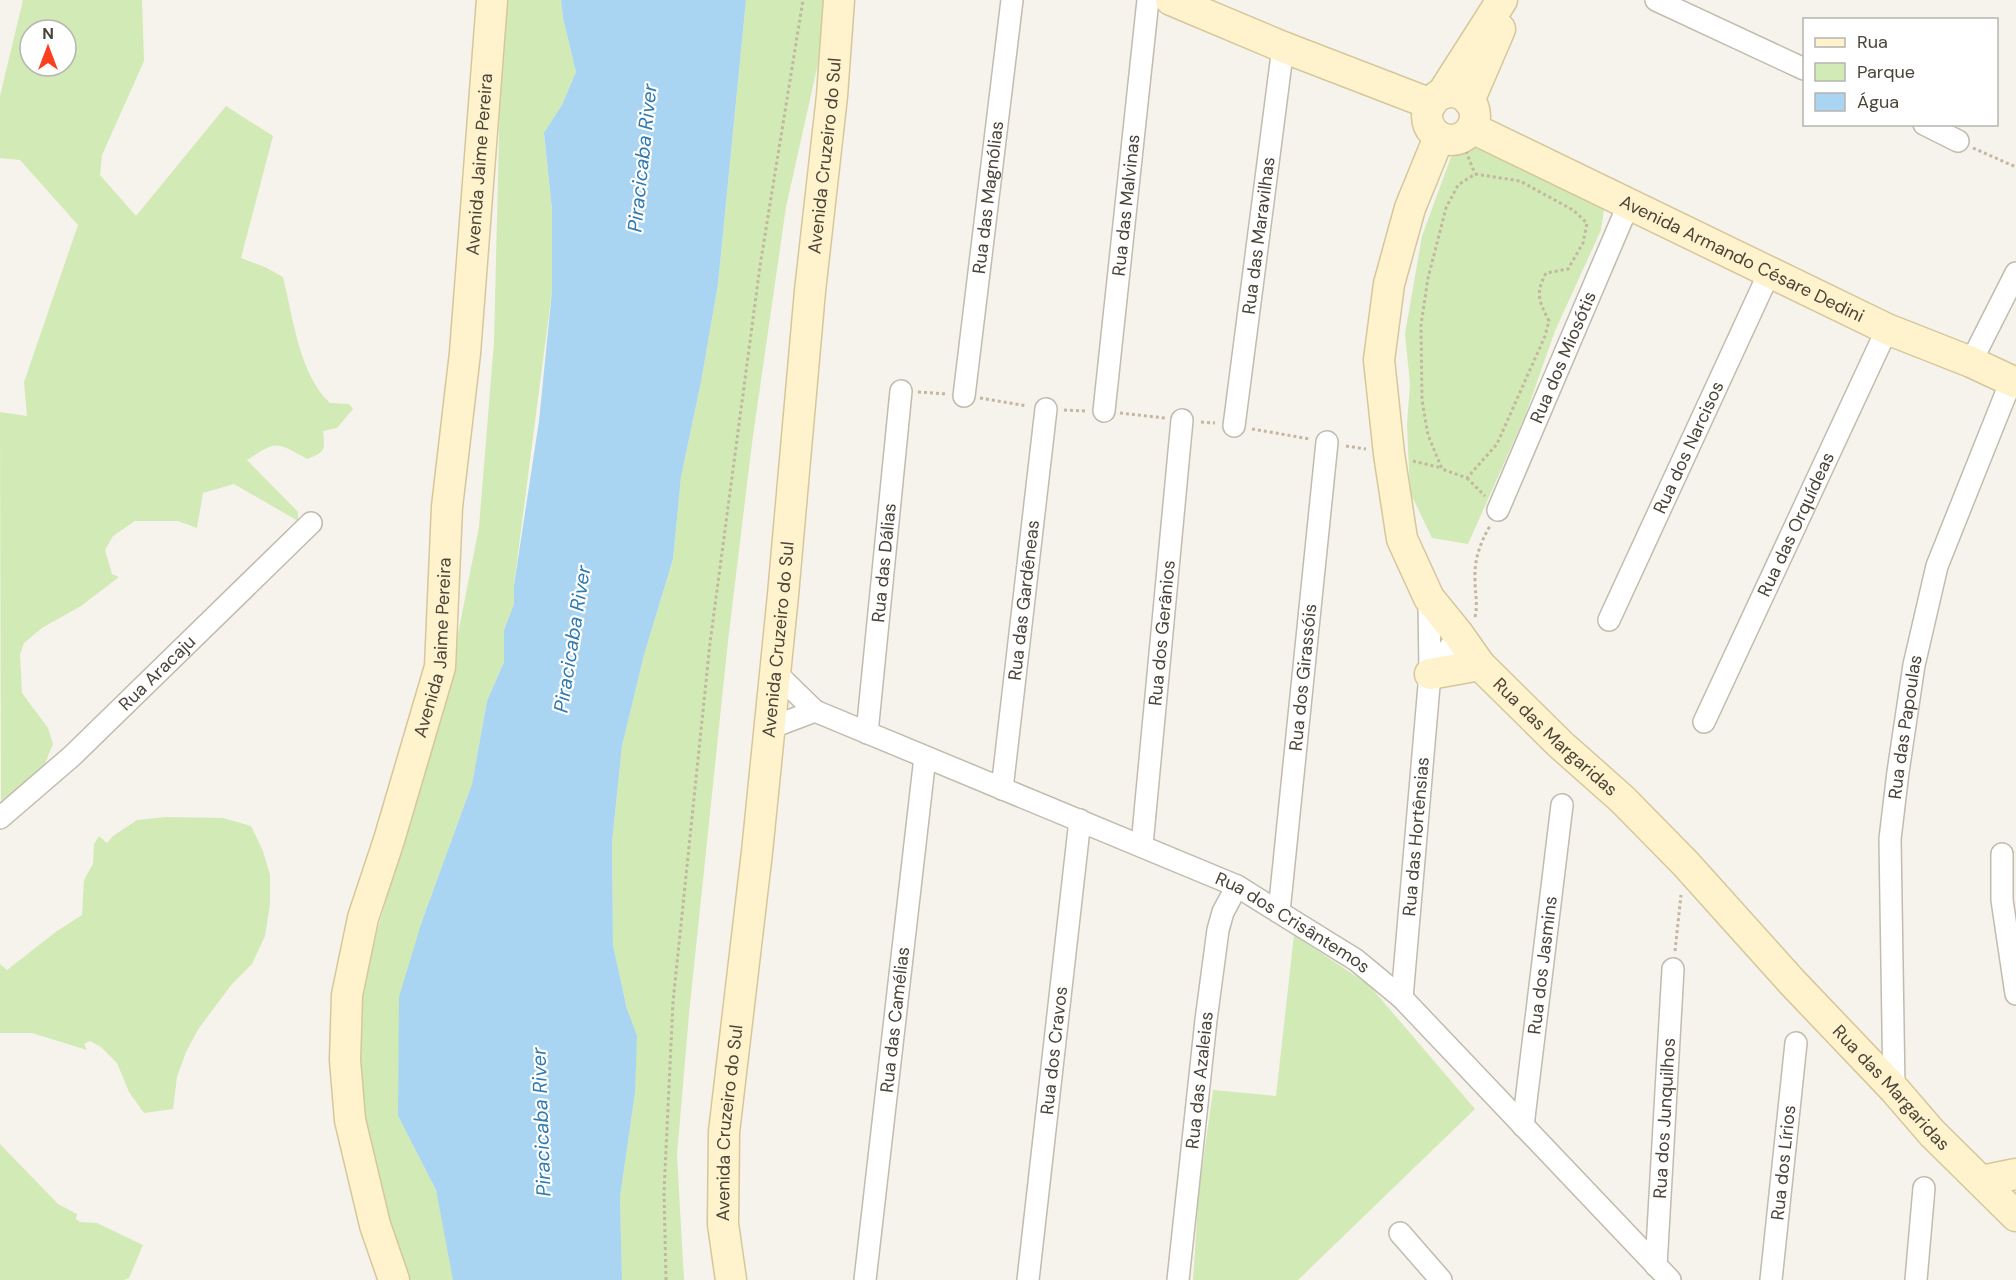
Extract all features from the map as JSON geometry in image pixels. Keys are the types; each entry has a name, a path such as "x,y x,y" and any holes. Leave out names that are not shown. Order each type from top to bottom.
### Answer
{"street":[{"name":"Avenida Jaime Pereira","path":"376,1280 360,1228 335,1126 330,1059 332,990 344,919 424,667 431,499 445,362 471,0"},
{"name":"Avenida Jaime Pereira","path":"394,1280 375,1225 350,1120 345,1060 347,995 363,918 389,840 440,667 447,507 465,353 492,0"},
{"name":"Avenida Cruzeiro do Sul","path":"730,1280 723,1224 724,1132 770,728 839,0"},
{"name":"Rua das Magnólias","path":"964,396 1012,0"},
{"name":"Rua das Malvinas","path":"1104,411 1148,0"},
{"name":"Avenida Armando Césare Dedini","path":"1171,0 1452,117 1887,329 1971,362 2014,382"},
{"path":"1452,117 1502,0"},
{"path":"1452,117 1511,0"},
{"path":"1656,0 1803,69"},
{"name":"Rua das Maravilhas","path":"1234,426 1283,47"},
{"name":"Rua das Margaridas","path":"1452,117 1410,208 1389,284 1379,360 1389,454 1402,539 1429,598 1480,665 1560,744 1622,799 1685,863 1932,1133 2016,1216"},
{"path":"1928,126 1958,141"},
{"name":"Rua dos Miosótis","path":"1498,510 1629,203"},
{"name":"Rua dos Narcisos","path":"1609,620 1769,273"},
{"path":"1971,362 2016,273"},
{"name":"Rua das Orquídeas","path":"1704,722 1887,329"},
{"name":"Rua das Papoulas","path":"1894,1089 1890,839 1914,665 1937,566 2014,382"},
{"name":"Rua das Dálias","path":"867,733 901,391"},
{"name":"Rua das Gardêneas","path":"1002,789 1046,409"},
{"name":"Rua dos Gerânios","path":"1142,845 1182,420"},
{"name":"Rua dos Girassóis","path":"1279,912 1327,442"},
{"name":"Rua Aracaju","path":"0,818 72,756 312,523"},
{"name":"Rua das Hortênsias","path":"1402,998 1430,674 1429,598"},
{"path":"1430,674 1459,635"},
{"path":"1430,674 1480,665"},
{"name":"Rua dos Crisântemos","path":"775,672 815,711 1237,886 1356,960 1402,998 1663,1273"},
{"path":"770,728 815,711"},
{"name":"Rua das Camélias","path":"865,1280 925,757"},
{"name":"Rua dos Jasmins","path":"1523,1126 1562,805"},
{"name":"Rua dos Cravos","path":"1028,1280 1080,820"},
{"path":"2002,854 2002,900 2016,994"},
{"name":"Rua das Azaleias","path":"1178,1280 1218,930 1223,912 1237,886"},
{"name":"Rua dos Junquilhos","path":"1663,1273 1673,969"},
{"name":"Rua dos Lírios","path":"1771,1280 1796,1043"},
{"path":"1980,1181 2016,1174"},
{"path":"1916,1280 1924,1188"},
{"path":"1400,1233 1441,1280"}],"path":[{"path":"666,1280 664,1192 673,1002 710,643 760,266 803,0"},
{"path":"1452,117 1475,174"},
{"path":"1958,141 2016,167"},
{"path":"1475,174 1520,181 1573,210 1587,224 1583,243 1568,269 1546,273 1539,286 1539,302 1549,321 1545,336 1497,444 1467,478 1442,468 1428,435 1422,400 1421,325 1428,278 1443,216 1458,185 1475,174"},
{"path":"1459,635 1475,617 1478,600 1475,580 1476,561 1480,544 1498,510"},
{"path":"1673,969 1685,863"}],"green space":[{"path":"23,0 142,0 144,61 102,155 100,175 136,216 226,106 273,136 241,258 283,277 294,327 311,377 319,391 330,403 349,404 353,409 337,428 323,431 323,449 313,457 307,459 289,449 271,446 247,460 298,512 298,521 234,484 203,493 197,528 178,521 135,521 113,536 105,550 112,574 119,577 81,606 42,628 24,643 20,654 22,693 48,728 53,744 40,776 16,798 1,803 0,412 27,416 24,382 78,225 20,160 0,158 0,96 18,21 18,78 78,78 78,18 19,18"},
{"path":"507,0 561,0 576,72 562,105 544,134 552,210 552,291 514,584 514,604 504,630 504,662 487,701 472,784 422,921 398,1116 436,1190 454,1280 403,1280 362,1115 356,1056 359,995 450,675 479,527 494,342 501,54"},
{"path":"746,0 826,0 819,59 786,207 752,443 728,641 689,1014 677,1155 684,1280 622,1280 620,1197 635,1093 636,1049 613,945 612,842 622,746 644,655 673,559 681,477 718,284"},
{"path":"1473,147 1512,161 1604,210 1601,230 1555,331 1525,416 1468,544 1432,538 1410,492 1407,425 1410,384 1405,334 1422,236 1451,157"},
{"path":"166,817 223,818 251,826 263,851 270,875 270,904 265,936 252,964 232,984 199,1028 186,1052 177,1077 173,1109 144,1113 129,1092 117,1063 101,1047 90,1041 84,1044 87,1050 32,1033 0,1033 0,964 7,970 57,931 82,915 84,880 93,864 94,844 99,836 107,843 113,836 137,820"},
{"path":"1294,935 1369,985 1475,1109 1298,1280 1193,1280 1199,1190 1213,1090 1276,1096"},
{"path":"0,1144 58,1204 77,1214 76,1219 80,1222 97,1223 143,1245 129,1278 124,1280 0,1280"}],"water":[{"name":"Piracicaba River","path":"561,0 746,0 718,284 681,477 673,559 644,655 622,746 612,842 613,945 627,1009 637,1036 635,1093 620,1197 622,1280 453,1280 436,1190 398,1116 399,997 422,921 472,784 487,701 504,662 504,630 514,604 514,585 539,421 552,291 552,210 544,133 562,105 576,72"}]}
